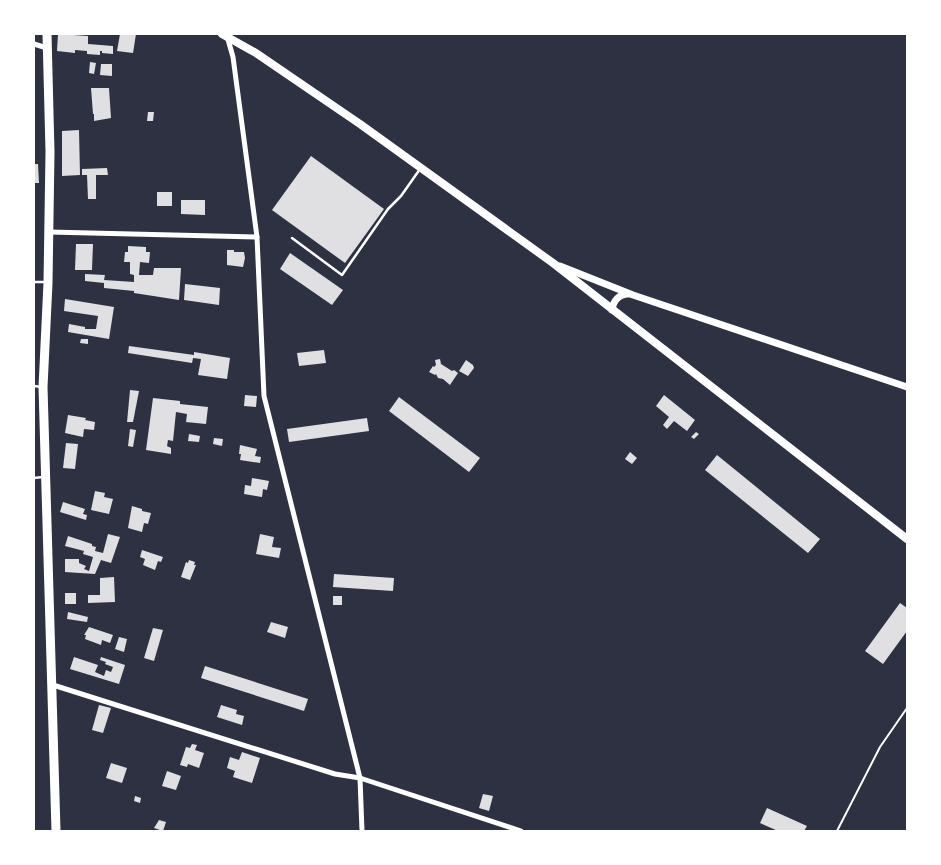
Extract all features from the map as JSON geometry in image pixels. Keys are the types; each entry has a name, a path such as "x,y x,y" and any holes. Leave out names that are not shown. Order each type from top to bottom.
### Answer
{"main road":[{"path":"47,34 50,152 48,282 38,387 47,477 56,831"},
{"path":"225,34 260,56 421,168 553,263 907,539"}],"street":[{"path":"225,34 233,57 257,237 264,396 360,778 362,831"},
{"path":"34,44 47,48"},
{"path":"49,232 257,237"},
{"path":"553,263 629,294 907,387"},
{"path":"612,310 616,299 621,295 629,294"},
{"path":"53,685 335,774 360,778 521,831"}],"lane":[{"path":"292,238 342,274 388,209 401,196 421,168"},
{"path":"34,282 48,282"},
{"path":"34,478 47,477"}],"path":[{"path":"837,831 880,747 907,708"}],"building":[{"path":"58,34 88,36 88,44 113,46 113,54 102,53 102,51 100,51 100,55 87,54 87,51 75,50 75,53 57,51"},
{"path":"120,34 136,34 133,53 117,51"},
{"path":"90,62 96,63 94,74 89,73"},
{"path":"101,64 112,64 112,76 100,75"},
{"path":"91,88 109,88 111,118 94,121"},
{"path":"148,112 154,112 153,121 147,121"},
{"path":"79,130 80,175 62,176 62,131"},
{"path":"311,156 384,209 345,263 272,210"},
{"path":"34,164 38,164 39,183 34,183"},
{"path":"107,168 108,175 96,175 96,199 88,199 87,175 82,175 82,169"},
{"path":"157,192 172,192 172,206 157,206"},
{"path":"181,200 205,200 205,215 181,214"},
{"path":"76,244 93,244 92,270 75,270"},
{"path":"128,246 146,247 146,252 150,252 149,263 140,262 139,275 153,275 154,268 181,268 179,300 134,293 134,291 104,288 104,283 85,281 85,274 105,275 104,280 134,282 134,275 130,274 130,262 124,262"},
{"path":"227,250 244,252 243,267 227,265"},
{"path":"290,253 343,290 332,305 280,269"},
{"path":"185,284 220,288 219,305 184,300"},
{"path":"65,299 114,307 109,339 68,332 69,324 85,327 85,329 96,329 98,316 64,311"},
{"path":"81,339 88,339 88,344 80,343"},
{"path":"129,346 194,355 194,352 230,358 227,379 198,375 201,359 193,358 192,363 128,353"},
{"path":"324,350 326,363 299,366 297,353"},
{"path":"440,359 441,364 458,373 450,385 443,379 438,378 436,374 429,372 436,365 435,360"},
{"path":"466,360 474,368 468,376 459,371"},
{"path":"130,390 139,391 133,422 127,422"},
{"path":"245,395 257,396 256,407 244,406"},
{"path":"664,395 695,420 687,431 674,421 667,429 663,425 669,417 656,406"},
{"path":"399,397 480,458 469,472 389,411"},
{"path":"153,398 180,401 180,404 208,407 206,424 186,422 187,414 176,412 173,441 168,440 167,446 171,448 171,454 146,450"},
{"path":"68,415 86,418 85,420 95,422 94,430 84,429 83,437 65,433"},
{"path":"367,418 369,431 289,442 287,429"},
{"path":"130,429 136,430 133,447 128,446"},
{"path":"696,432 699,434 694,439 691,437"},
{"path":"189,434 200,436 199,442 188,441"},
{"path":"214,438 223,439 222,446 213,444"},
{"path":"66,443 78,444 75,469 63,468"},
{"path":"240,445 257,449 255,456 261,457 260,463 240,460"},
{"path":"630,452 637,458 632,464 625,459"},
{"path":"717,455 820,539 808,553 705,470"},
{"path":"252,478 269,481 267,490 263,489 262,497 244,494 245,485 251,486"},
{"path":"95,491 105,493 104,497 113,499 109,514 91,510"},
{"path":"63,502 85,509 83,514 87,515 86,520 60,512"},
{"path":"132,506 151,513 148,524 144,523 142,532 128,528"},
{"path":"108,534 120,537 111,563 101,560 95,574 65,572 65,559 79,559 79,563 86,566 84,569 89,571 93,557 83,554 84,551 65,546 68,536 92,544 92,546 96,547 95,551 103,553"},
{"path":"260,534 274,537 272,547 281,548 279,558 256,554"},
{"path":"142,550 163,557 161,562 158,561 155,570 143,565 145,559 140,557"},
{"path":"189,560 195,562 194,565 196,565 190,580 181,577 186,562 188,563"},
{"path":"334,574 394,578 393,591 333,587"},
{"path":"114,577 115,602 88,603 88,595 100,595 100,578"},
{"path":"65,593 76,593 76,604 65,604"},
{"path":"333,596 342,596 342,605 333,605"},
{"path":"900,603 907,608 907,631 883,664 865,651"},
{"path":"68,612 88,617 87,622 67,619"},
{"path":"271,622 288,627 285,638 267,632"},
{"path":"89,627 113,635 110,643 102,640 101,645 85,639 86,635 84,635"},
{"path":"153,628 163,630 154,661 144,658"},
{"path":"119,637 127,639 124,652 115,649"},
{"path":"74,657 98,665 95,672 104,676 106,670 111,672 113,667 100,660 101,657 125,665 119,684 70,669"},
{"path":"205,666 308,699 304,711 201,678"},
{"path":"99,705 111,708 103,733 92,730"},
{"path":"221,705 237,710 236,714 244,716 242,725 217,717"},
{"path":"192,744 197,745 195,750 204,753 199,768 188,764 187,767 180,765 186,747 190,748"},
{"path":"242,752 260,758 252,783 233,777 235,771 227,768 230,757 239,760"},
{"path":"111,763 127,768 122,783 106,778"},
{"path":"167,771 181,776 176,790 162,786"},
{"path":"483,794 493,796 489,811 479,808"},
{"path":"135,796 141,798 140,803 134,801"},
{"path":"767,808 807,826 804,831 778,831 760,823"},
{"path":"159,820 166,822 163,831 154,828"}]}
